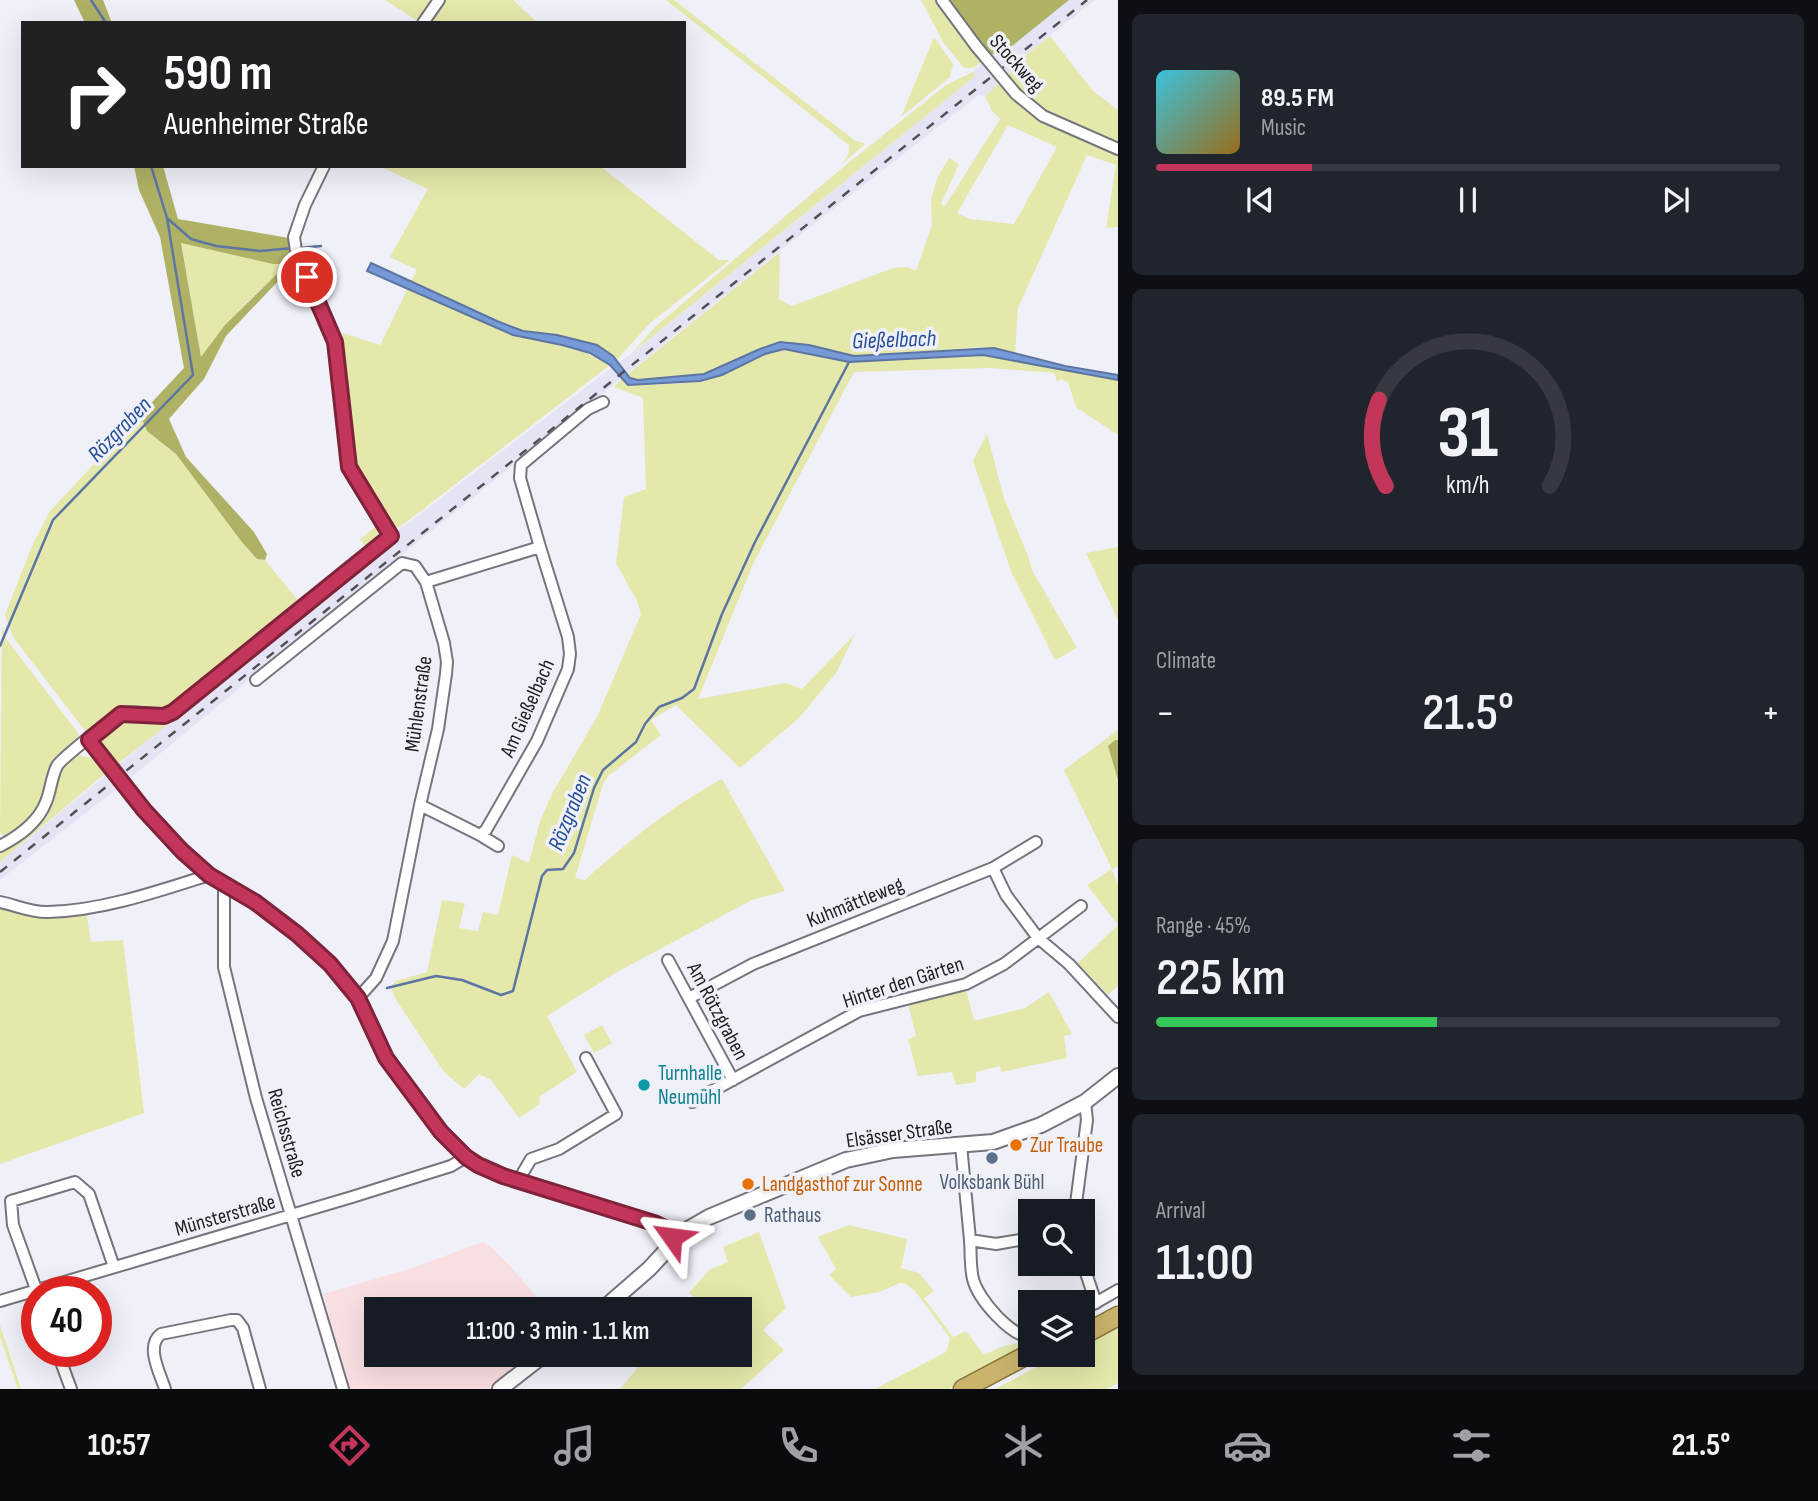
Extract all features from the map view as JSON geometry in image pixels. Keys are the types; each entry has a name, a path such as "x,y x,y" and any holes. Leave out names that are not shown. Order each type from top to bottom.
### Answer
{"highway":[{"path":"1095,1318 1118,1306"},
{"path":"1095,1328 1118,1316"},
{"path":"963,1389 1018,1360"},
{"path":"983,1389 1023,1367"}],"street":[{"path":"424,21 439,0"},
{"name":"Stockweg","path":"942,0 1016,94 1043,116 1118,149"},
{"path":"0,846 27,829 46,803 52,777 59,762 121,714 164,716 173,712 391,536 349,467 335,342 317,296 296,258 294,237 304,205 323,168"},
{"name":"Am Gießelbach","path":"480,835 486,830 537,741 568,669 570,654 568,637 520,478 521,465 589,410 603,402"},
{"path":"256,680 402,563 415,566 426,582 540,547"},
{"name":"Mühlenstraße","path":"358,998 376,978 393,940 438,729 447,662 426,582"},
{"path":"89,740 167,836 209,875 255,902 314,948 358,998 386,1058 441,1132 466,1157 478,1165 518,1181 654,1223 677,1235"},
{"path":"420,805 498,846"},
{"name":"Kuhmättleweg","path":"689,998 753,964 993,868 1036,842"},
{"path":"993,868 1006,895 1038,938 1069,964 1118,1017"},
{"path":"0,902 46,913 86,908 167,889 209,875"},
{"name":"Reichsstraße","path":"224,884 224,967 257,1098 343,1389"},
{"name":"Hinter den Gärten","path":"692,1102 859,1011 966,984 1004,964 1081,906"},
{"name":"Am Rötzgraben","path":"668,960 733,1080"},
{"path":"518,1181 531,1159 559,1149 616,1114 586,1058"},
{"name":"Elsässer Straße","path":"617,1297 649,1269 677,1235 709,1217 846,1160 894,1150 993,1142 1041,1125 1086,1102 1118,1076"},
{"path":"1077,1199 1087,1120 1086,1102"},
{"path":"961,1145 972,1278 983,1300 1018,1333"},
{"name":"Münsterstraße","path":"85,1276 451,1167 466,1157"},
{"path":"32,1276 13,1225 11,1200 75,1182 89,1194 114,1267"},
{"path":"970,1240 996,1244 1018,1240"},
{"path":"1087,1276 1096,1303 1118,1290"},
{"name":"Münsterstraße","path":"0,1301 21,1295"},
{"path":"166,1389 155,1356 153,1343 156,1338 161,1334 237,1320 243,1328 260,1389"},
{"path":"63,1367 71,1389"},
{"path":"500,1389 528,1367"}],"shaded area":[{"path":"1069,0 1095,0 1009,68 1010,73 985,96 979,95 791,242 384,569 128,780 0,880 0,862 175,718 173,712 391,536 629,356 974,77 975,69 1000,48 1012,46"},
{"path":"483,1242 511,1267 537,1297 364,1297 364,1367 539,1367 511,1389 349,1389 323,1294 409,1269"}],"green space":[{"path":"74,0 103,0 111,21 84,21"},
{"path":"385,0 437,0 421,20 416,20"},
{"path":"442,0 513,0 536,21 429,21"},
{"path":"666,0 674,0 854,140 865,144 843,163 849,153 849,145"},
{"path":"921,0 938,0 985,59 976,66 964,68 943,42"},
{"path":"948,0 1069,0 1012,46 1000,48 991,56"},
{"path":"1050,36 1093,91 1118,110 1118,227 1106,228 1116,165 1087,155 1018,308 1015,354 984,347 854,356 809,345 780,342 704,374 639,380 630,378 628,374 780,252 779,299 792,306 893,268 907,267 916,271 932,225 931,199 938,176 949,158 959,164 941,204 945,206 1000,119 992,111 985,96 1010,73 1009,68","holes":["1008,125 1057,147 1014,224 970,219 957,213"]},
{"path":"934,37 953,64 950,77 901,117"},
{"path":"975,71 974,77 632,353 656,326 842,168 946,85"},
{"path":"134,168 164,168 178,219 289,238 294,264 273,264 181,243 201,357 225,325 277,274 281,278 226,336 204,379 169,419 186,457 254,532 267,554 265,560 257,559 241,541 176,454 147,431 140,415 184,368 160,237 139,190"},
{"path":"383,168 603,168 719,260 730,260 649,324 615,362 597,345 557,335 523,331 411,281 417,270 390,257 428,189"},
{"path":"181,242 273,264 294,264 255,295 201,358"},
{"path":"408,288 513,335 580,350 610,365 400,527 392,527 354,469 341,347 343,333 380,345"},
{"path":"784,349 849,362 983,355 1118,380 1118,435 1076,407 1068,382 1061,379 1057,381 1054,373 991,368 854,372 753,564 698,699 786,683 802,689 855,634 836,673 799,718 740,768 676,705 651,720 661,735 608,776 603,784 575,878 585,880 650,825 722,779 785,891 752,900 617,972 547,1016 577,1072 539,1097 540,1104 519,1118 491,1080 479,1074 464,1089 444,1072 395,998 391,987 396,981 427,972 442,900 465,903 459,928 478,931 483,912 498,915 512,855 529,863 540,821 553,792 597,717 641,614 637,601 616,563 624,497 646,489 643,398 614,387 622,379 628,385 699,381"},
{"path":"140,415 147,431 176,454 241,541 257,559 265,560 301,604 166,711 119,710 86,732 13,637 5,615 31,548 50,511"},
{"path":"987,434 1004,498 1032,570 1077,648 1055,660 1011,571 973,461"},
{"path":"344,467 379,524 377,542 368,550 360,539 375,527 351,486"},
{"path":"1118,547 1118,620 1086,553"},
{"path":"2,626 7,640 78,733 79,739 50,768 40,806 32,818 5,838 0,832"},
{"path":"174,714 176,718 115,766 103,750 102,736 106,727 115,722 140,716"},
{"path":"1118,730 1118,740 1115,740 1110,748 1118,780 1118,866 1112,870 1118,885 1118,925 1087,885 1112,869 1064,770"},
{"path":"1118,740 1118,780 1108,746"},
{"path":"77,755 94,760 107,772 0,862 0,849 29,832 55,776 68,758"},
{"path":"0,903 46,914 86,910 91,942 123,940 144,1113 0,1164"},
{"path":"1118,925 1118,986 1108,995 1078,963"},
{"path":"966,989 974,1021 1025,1008 1049,992 1072,1034 1064,1036 1067,1058 1001,1072 1000,1066 976,1072 976,1082 956,1085 952,1072 918,1076 908,1039 916,1036 908,1003"},
{"path":"602,1025 612,1043 594,1053 584,1035"},
{"path":"849,1225 907,1239 901,1268 919,1273 934,1291 924,1298 953,1337 966,1331 984,1355 1018,1343 1018,1352 949,1389 875,1389 946,1352 950,1338 915,1291 906,1284 900,1283 879,1292 851,1297 829,1275 836,1269 818,1237"},
{"path":"759,1232 786,1308 763,1330 784,1350 741,1389 620,1389 638,1367 752,1367 752,1297 694,1297 689,1293 709,1270 728,1262 723,1247"},
{"path":"1118,1323 1118,1383 1106,1389 995,1389 1036,1367 1095,1367 1095,1335"},
{"path":"0,1325 21,1389 18,1389 0,1337"}],"water":[{"path":"371,263 523,331 557,335 597,345 613,356 630,378 638,380 704,374 780,342 809,345 854,356 994,348 1065,366 1118,375 1118,380 983,355 849,362 784,349 765,354 722,375 700,381 628,385 610,365 590,353 513,335 367,271"}],"waterway":[{"name":"Gießelbach","path":"91,0 105,21"},
{"name":"Gießelbach","path":"152,168 167,218 191,239 216,246 260,251 293,248"},
{"name":"Rözgraben","path":"0,646 53,520 193,375 167,218"},
{"name":"Gießelbach","path":"300,248 321,246"},
{"name":"Rözgraben","path":"387,988 436,976 462,980 501,995 513,991 542,876 547,870 563,869 574,853 594,788 603,770 636,742 645,724 659,707 682,698 694,689 722,614 755,542 849,362"}],"railway":[{"path":"0,872 1087,0"}],"place":[{"name":"Turnhalle Neumühl","path":"644,1085"},
{"name":"Zur Traube","path":"1016,1145"},
{"name":"Volksbank Bühl","path":"992,1158"},
{"name":"Landgasthof zur Sonne","path":"748,1184"},
{"name":"Rathaus","path":"750,1215"}],"route":[{"path":"307,277 335,342 349,467 391,536 173,712 164,716 121,714 89,740 144,810 182,851 209,875 255,902 297,934 330,964 358,998 386,1058 441,1132 466,1157 503,1176 663,1226 673,1232 672,1237"}]}
